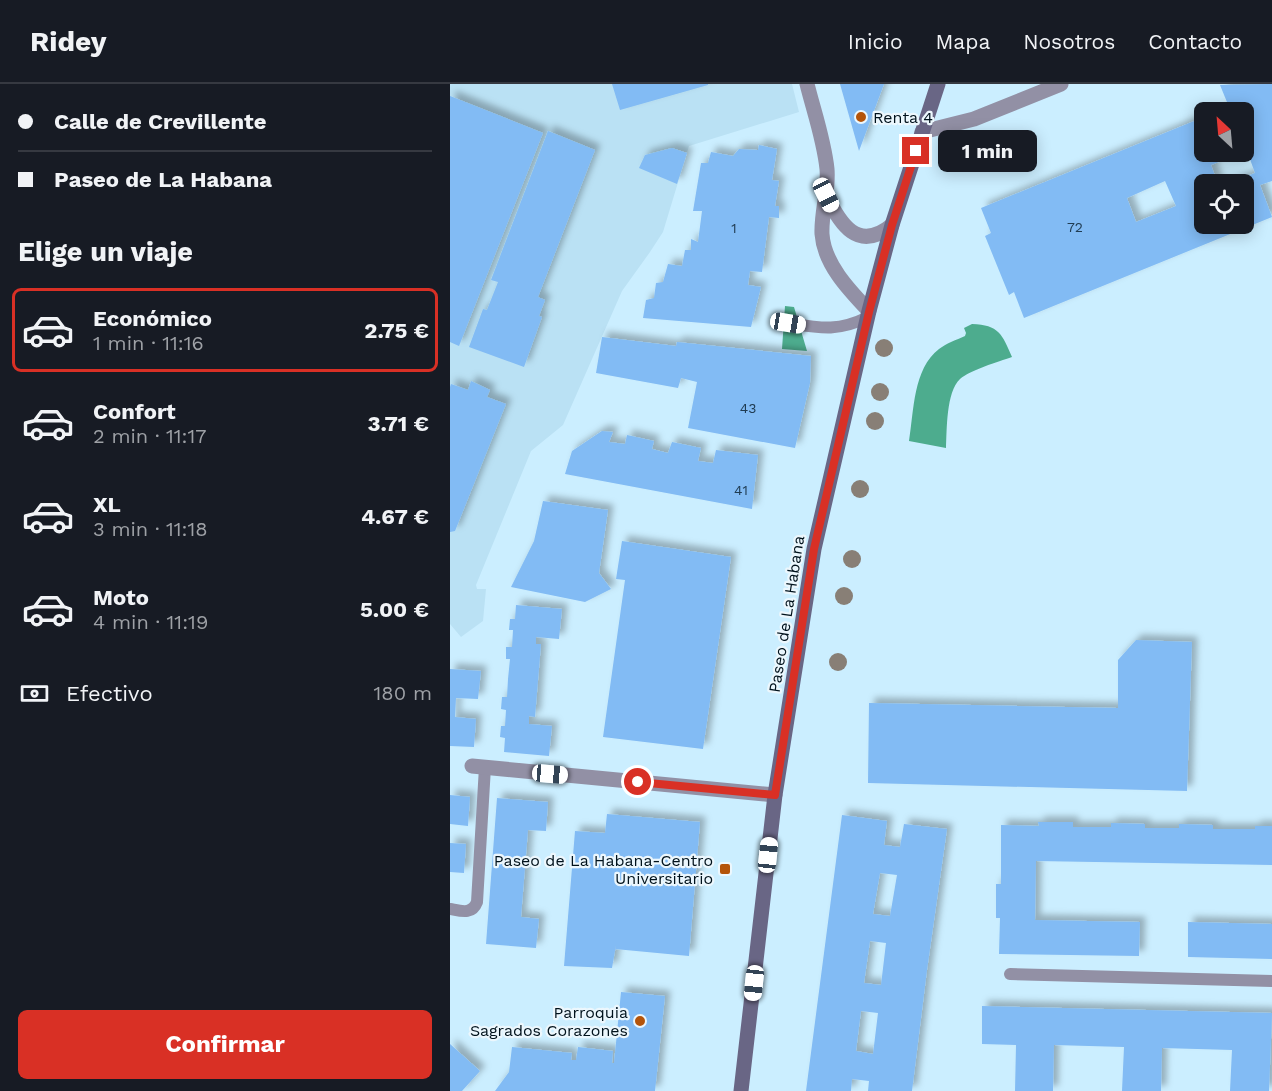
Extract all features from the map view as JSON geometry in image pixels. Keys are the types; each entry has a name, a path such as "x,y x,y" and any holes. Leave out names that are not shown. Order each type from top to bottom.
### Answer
{"street":[{"path":"807,84 824,145 827,171 822,234 826,251 835,270 869,314"},
{"name":"Paseo de La Habana","path":"741,1091 775,795 814,549 892,225 938,84"},
{"path":"922,132 974,118 1060,84"},
{"path":"826,195 842,224 851,232 863,236 875,236 883,233 892,225"},
{"path":"478,767 775,795"}],"lane":[{"path":"788,323 818,328 842,328 869,314"},
{"path":"450,909 468,912 475,908 477,903 478,767"},
{"path":"1010,974 1272,981"}],"shaded area":[{"path":"450,84 792,84 799,112 689,146 663,232 622,291 563,425 531,451 476,585 477,589 486,589 483,621 461,637 450,624"},
{"path":"785,306 794,307 807,351 782,349"},
{"path":"972,324 988,326 998,332 1012,357 970,372 955,385 948,412 946,448 909,441 916,391 924,368 930,357 939,349 965,336 964,328"}],"building":[{"path":"612,84 708,84 708,85 620,110"},
{"name":"Renta 4","path":"840,84 884,84 859,151"},
{"path":"1272,84 1272,181 1260,185 1272,217 1254,224 1252,174 1255,173 1251,162 1254,162 1254,102 1227,102 1220,85"},
{"path":"450,96 543,133 459,346 450,342"},
{"path":"1194,121 1194,162 1219,162 1211,165 1214,174 1194,174 1194,234 1230,234 1024,318 1014,292 1009,295 985,236 991,233 981,208","holes":["1165,181 1176,206 1136,222 1127,198"]},
{"path":"548,131 595,150 538,297 545,300 539,316 542,317 524,367 469,347 483,309 487,310 498,282 491,280"},
{"path":"759,145 777,149 772,180 779,181 775,206 779,206 779,218 769,217 762,272 750,271 748,285 761,287 751,327 643,318 646,300 654,298 656,283 663,282 668,264 682,266 685,250 691,250 691,239 698,242 702,211 693,211 701,163 708,163 711,152 733,156 739,149 758,150"},
{"path":"672,148 687,153 677,184 639,168 645,155"},
{"path":"602,337 676,346 677,342 811,356 810,383 795,448 688,428 697,382 681,378 678,388 596,373"},
{"path":"471,381 490,390 487,397 506,404 455,531 450,532 450,387 451,384 468,390"},
{"path":"602,431 613,432 609,442 625,444 627,435 654,441 652,449 668,453 672,442 701,448 698,461 713,463 716,450 758,455 752,509 565,474 572,451"},
{"path":"543,501 608,510 599,573 611,589 585,602 511,587 534,541"},
{"path":"622,541 731,557 703,749 603,737 625,580 616,579"},
{"path":"516,605 562,609 559,639 536,637 536,644 541,644 535,717 529,716 529,724 552,726 549,756 504,752 505,738 500,737 501,726 505,726 506,710 501,709 502,697 507,697 510,659 506,659 506,647 512,647 513,630 509,630 510,619 515,619"},
{"path":"1136,640 1192,642 1187,791 868,783 869,703 1118,708 1118,660"},
{"path":"450,669 481,671 478,699 456,698 455,717 476,719 474,747 450,746"},
{"path":"450,795 470,797 468,826 450,824"},
{"path":"497,798 548,802 546,831 528,830 521,917 539,919 536,948 486,944"},
{"path":"607,814 700,822 689,956 615,949 612,968 564,966 575,831 605,833"},
{"path":"842,815 887,821 884,845 900,847 904,824 947,829 912,1091 868,1091 869,1081 852,1079 851,1091 806,1091","holes":["880,873 897,875 890,916 873,914","870,941 886,943 881,985 864,983","861,1011 878,1013 873,1054 856,1051"]},
{"path":"1038,822 1073,822 1073,827 1111,827 1111,823 1145,824 1145,828 1179,828 1179,824 1213,825 1213,829 1255,829 1255,826 1272,826 1272,865 1036,861 1035,920 1140,922 1139,956 999,954 1000,918 996,918 996,884 1001,884 1001,825 1039,826"},
{"path":"450,843 466,844 464,873 450,872"},
{"path":"1188,922 1272,924 1272,959 1188,957"},
{"name":"Parroquia Sagrados Corazones","path":"621,992 665,996 655,1091 495,1091 509,1072 512,1047 572,1053 571,1060 576,1060 578,1047 613,1051 612,1063 614,1063"},
{"path":"982,1006 1272,1013 1269,1091 1230,1091 1232,1050 1162,1048 1161,1091 1122,1091 1124,1047 1054,1045 1053,1091 1015,1091 1016,1045 982,1044"},
{"path":"450,1044 480,1071 462,1091 450,1091"}],"place":[{"name":"Renta 4","path":"861,117"},
{"name":"Paseo de La Habana-Centro Universitario","path":"725,869"},
{"name":"Parroquia Sagrados Corazones","path":"640,1021"}],"route":[{"path":"638,782 775,795 814,549 869,312 892,225 916,151"}]}
